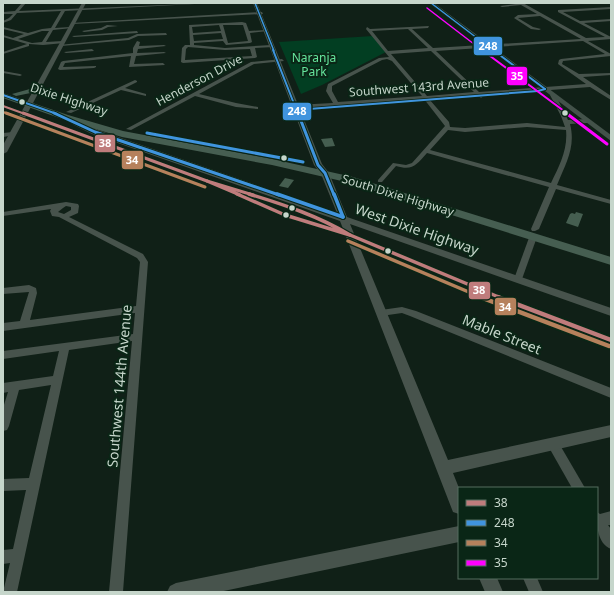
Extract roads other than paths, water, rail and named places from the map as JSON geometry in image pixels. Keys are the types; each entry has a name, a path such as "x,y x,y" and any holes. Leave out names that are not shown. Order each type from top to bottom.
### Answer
{"highway":[{"name":"Dixie Highway","path":"3,89 16,94 40,108 67,115"},
{"path":"16,94 37,89"},
{"name":"Dixie Highway","path":"3,95 67,115"},
{"path":"23,113 40,108"},
{"name":"South Dixie Highway","path":"67,115 125,135 323,168 380,181 534,233 611,261"},
{"name":"South Dixie Highway","path":"323,168 349,179 452,211 475,214 534,233"},
{"path":"534,233 594,251 611,253"}],"main road":[{"path":"431,3 611,139"}],"street":[{"path":"3,22 12,17 24,3"},
{"path":"3,152 84,3"},
{"path":"3,18 80,10 211,3"},
{"path":"255,3 299,108 458,503"},
{"path":"258,3 266,31 279,60"},
{"path":"502,6 520,3 611,55"},
{"path":"611,8 559,11 611,38"},
{"path":"3,13 63,12"},
{"path":"3,37 32,44 42,40 51,31 63,12"},
{"path":"13,39 28,34 51,31 72,25 260,13"},
{"path":"539,29 532,28 516,18 518,16 540,15"},
{"path":"204,18 205,25"},
{"path":"579,22 611,20"},
{"path":"74,36 99,34 165,23"},
{"path":"585,25 611,23"},
{"path":"92,24 86,30 102,30"},
{"path":"221,24 223,32 225,40 226,44 250,42 245,24 221,24 190,26 192,43 225,40"},
{"path":"93,64 93,49 99,34 107,26 139,28 154,34 166,34"},
{"path":"365,26 447,123 446,128 411,166 395,164 380,181"},
{"path":"369,30 428,27"},
{"path":"3,28 28,34 42,40 62,43"},
{"path":"5,51 27,45 129,39 139,28"},
{"path":"409,28 479,95"},
{"path":"42,40 51,31"},
{"path":"248,32 266,31"},
{"path":"191,34 223,32"},
{"path":"153,41 154,34"},
{"path":"3,37 27,45"},
{"path":"336,104 329,91 329,87 389,55 432,50 611,38"},
{"path":"129,39 136,45"},
{"path":"136,45 146,41"},
{"path":"129,45 152,47 164,46"},
{"path":"136,45 131,66 163,64"},
{"path":"66,52 115,46"},
{"path":"252,47 255,57 183,62 184,48 187,46 210,48 272,46"},
{"path":"151,54 152,47"},
{"path":"210,48 212,60"},
{"path":"93,64 63,62 60,69 93,64 151,54 164,53"},
{"path":"611,55 562,60 560,62 562,66 590,85 608,94 611,98"},
{"name":"Henderson Drive","path":"125,135 195,94 253,63 279,60"},
{"path":"3,72 20,75"},
{"path":"577,76 611,74"},
{"path":"67,115 135,81"},
{"name":"Southwest 143rd Avenue","path":"299,108 538,91 590,85"},
{"path":"121,88 144,95"},
{"path":"195,94 236,105 256,108"},
{"path":"518,279 534,233 569,149 568,126 553,95"},
{"name":"Southwest 143rd Avenue","path":"299,108 336,104 427,99"},
{"path":"446,128 465,130 527,124 568,126 587,121"},
{"path":"3,135 13,134"},
{"name":"West Dixie Highway","path":"125,135 343,217 611,312"},
{"path":"425,151 611,202"},
{"path":"332,191 339,182 349,179"},
{"path":"59,215 54,211 60,206 74,205 76,209 75,218"},
{"name":"Southwest 144th Avenue","path":"3,214 60,206"},
{"name":"Southwest 144th Avenue","path":"38,210 75,218 142,258 144,264 116,592"},
{"path":"3,291 29,288 33,290 24,324"},
{"path":"3,327 140,309"},
{"name":"Mable Street","path":"381,313 398,310 413,313 611,393"},
{"path":"3,355 138,337"},
{"path":"10,592 65,347"},
{"path":"3,388 58,380"},
{"path":"3,426 15,386"},
{"path":"444,468 611,431"},
{"path":"553,444 578,487"},
{"path":"3,485 35,484"},
{"path":"601,523 611,542"},
{"path":"176,592 458,534"},
{"path":"3,557 19,555"},
{"path":"488,579 494,592"},
{"path":"530,579 536,592"}],"park label":[{"name":"Naranja Park","path":"314,64"}]}
